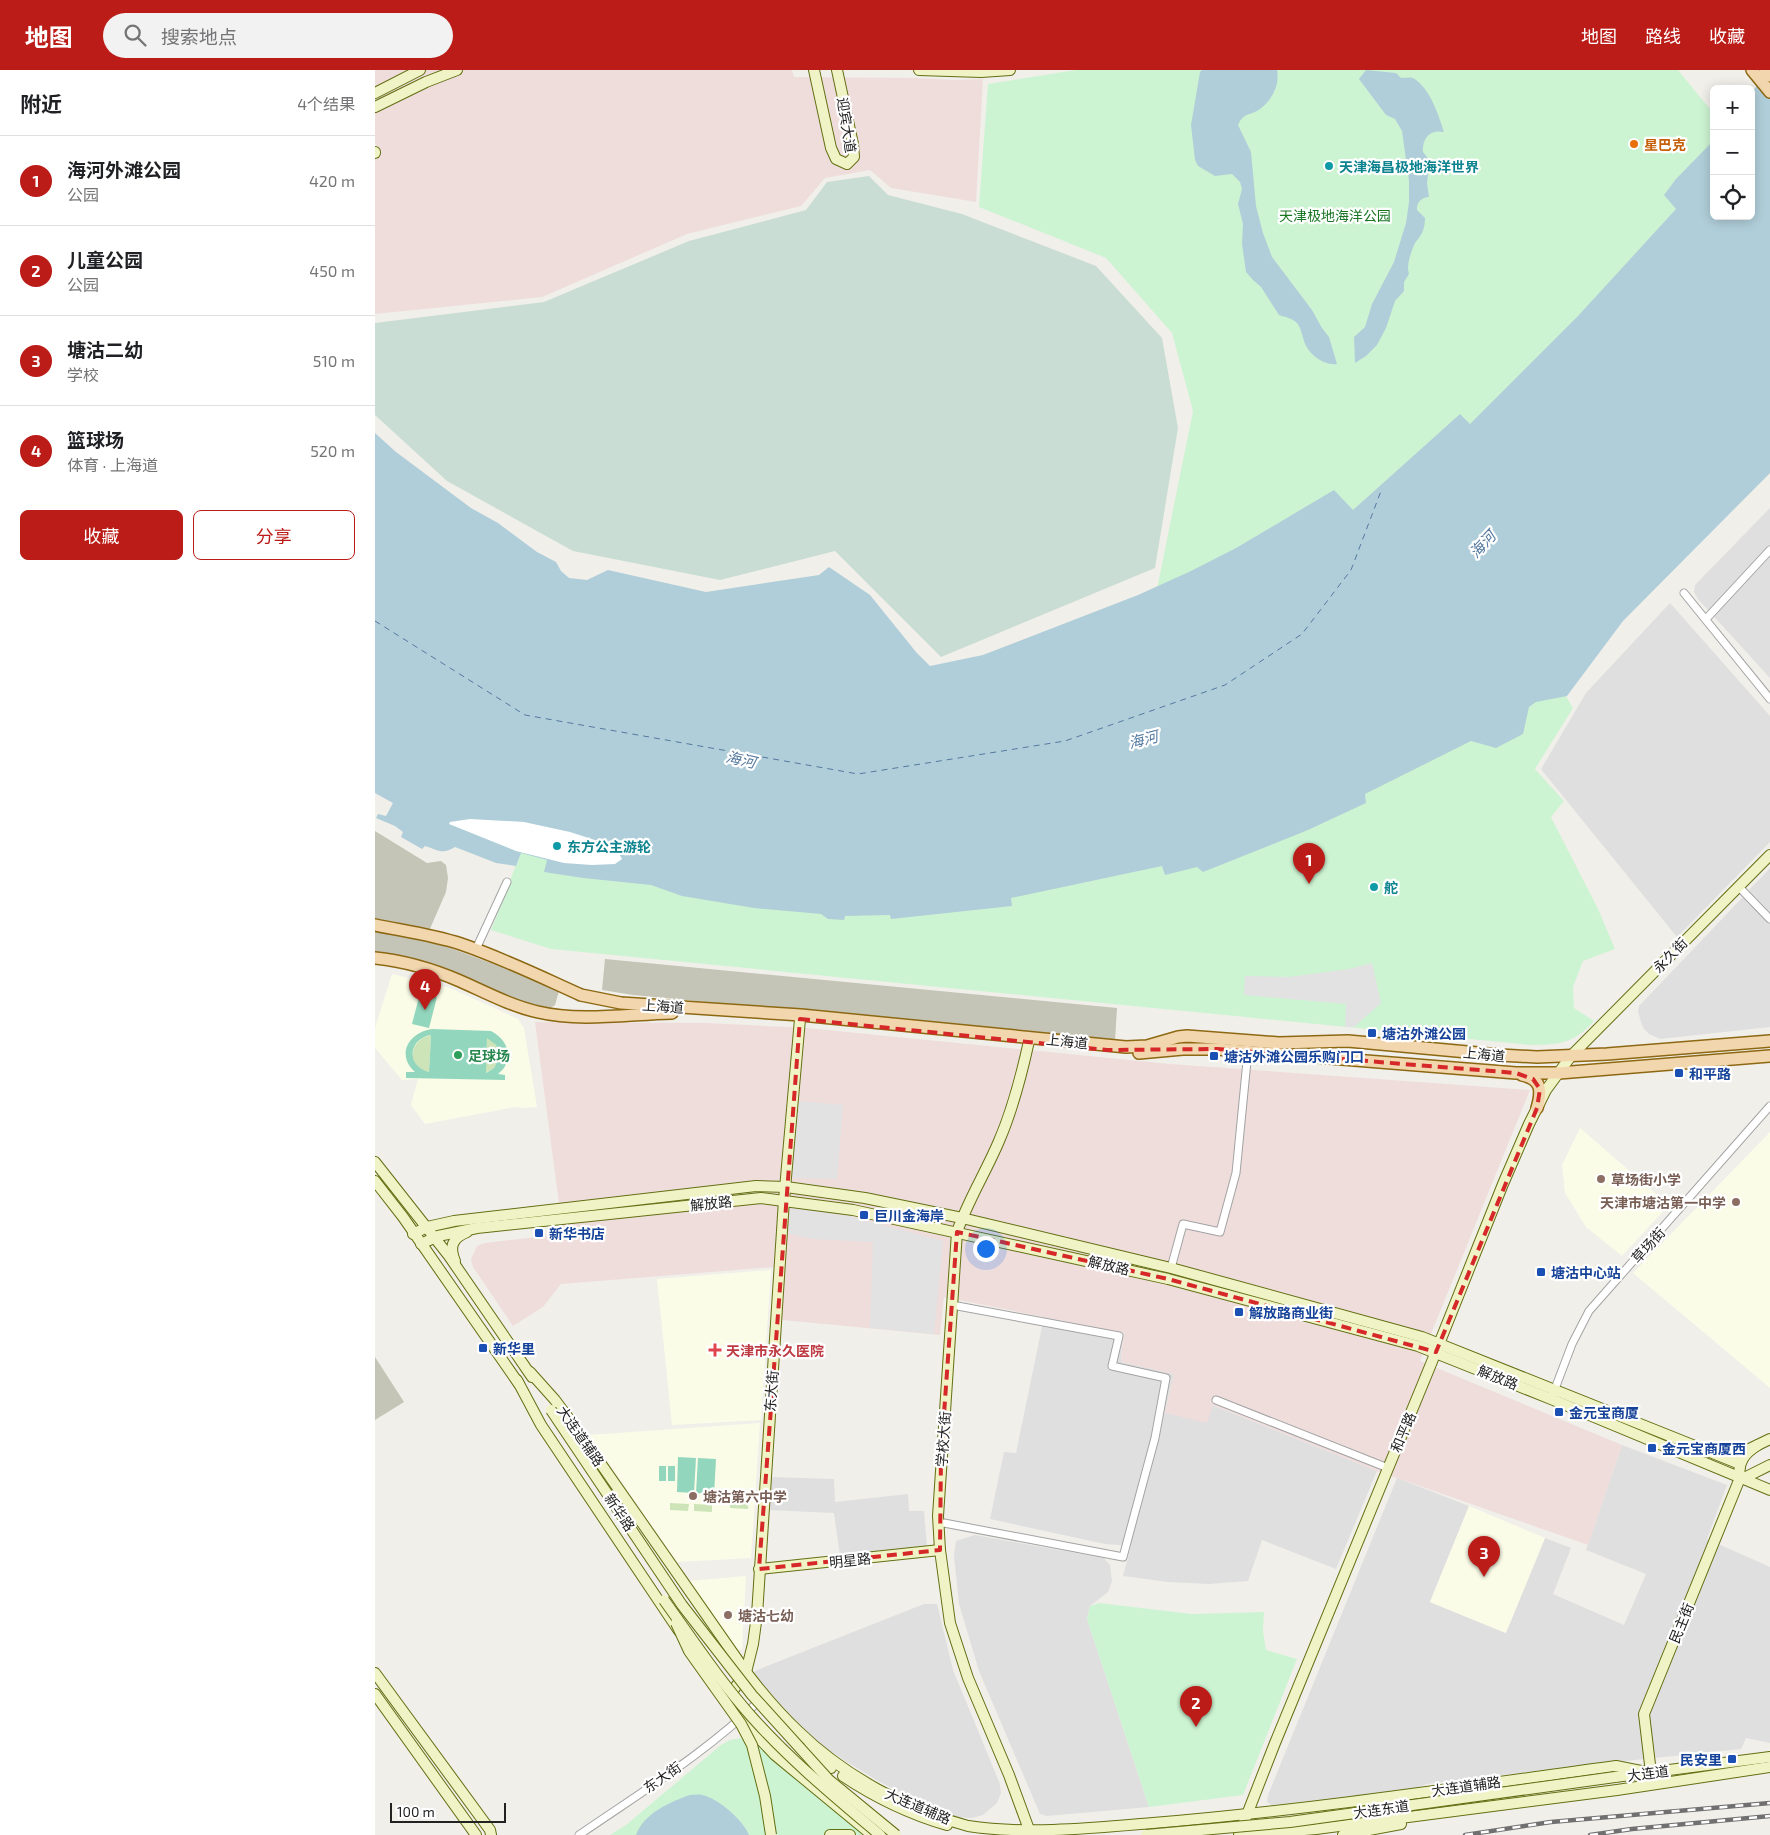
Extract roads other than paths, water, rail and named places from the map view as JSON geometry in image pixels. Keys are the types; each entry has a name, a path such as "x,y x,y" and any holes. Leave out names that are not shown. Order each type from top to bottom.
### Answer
{"main road":[{"path":"1752,70 1770,92"},
{"path":"1765,70 1770,76"},
{"name":"上海道","path":"375,925 427,935 476,949 581,995 621,1002 801,1014 1126,1047 1147,1046 1187,1036 1279,1042 1347,1041 1520,1057 1571,1056 1770,1041"},
{"name":"上海道","path":"375,958 432,970 516,1005 547,1014 569,1016 672,1014 800,1019 1142,1053 1196,1048 1516,1074 1559,1073 1770,1056"},
{"path":"1516,1074 1530,1077 1538,1084 1541,1092 1537,1108"}],"street":[{"path":"375,93 421,70"},
{"path":"375,107 426,82 457,70"},
{"name":"迎宾大道","path":"813,70 831,148 836,159 847,164 853,157 853,144 837,70"},
{"path":"919,70 981,72 1010,70"},
{"path":"1706,619 1770,550"},
{"path":"1685,593 1770,699"},
{"name":"永久街","path":"1571,1056 1770,855"},
{"path":"476,949 507,882"},
{"path":"1739,887 1770,919"},
{"name":"东大街","path":"728,1698 746,1672 753,1644 757,1615 784,1200 800,1019"},
{"name":"学校大街","path":"1029,1042 1007,1122 957,1232 941,1456 939,1525 940,1550 950,1623 965,1669 1031,1834"},
{"path":"1171,1268 1183,1224 1220,1232 1237,1173 1248,1051"},
{"path":"1441,1347 1446,1327 1503,1184 1537,1108 1571,1056"},
{"name":"草场街","path":"1552,1394 1589,1311 1770,1106"},
{"name":"新华路","path":"375,1162 412,1208 428,1234 459,1270 530,1372 547,1412 665,1600 717,1673 755,1721 802,1769 880,1835"},
{"path":"375,1181 403,1217 428,1234"},
{"name":"解放路","path":"403,1217 413,1234 428,1234 454,1226 756,1186 786,1187 865,1198 962,1218 1171,1268 1421,1337 1770,1490"},
{"name":"解放路","path":"454,1226 477,1228 761,1198 853,1210 1168,1279 1418,1346 1441,1347 1464,1364 1552,1394 1740,1464"},
{"path":"412,1208 430,1218 454,1226"},
{"path":"459,1270 452,1255 453,1242 459,1235 477,1228"},
{"name":"新华路","path":"428,1234 435,1264 517,1380 547,1412 682,1604 752,1694 829,1780 896,1835"},
{"path":"939,1525 944,1524 1123,1557 1155,1438 1166,1378 1112,1366 1119,1336 952,1305"},
{"name":"和平路","path":"1239,1835 1388,1468 1441,1347"},
{"name":"大连道辅路","path":"530,1372 555,1400 578,1431 746,1672 798,1732 851,1774 899,1800 967,1826 997,1832 1031,1834 1248,1815 1617,1766 1651,1773"},
{"name":"大连道辅路","path":"517,1380 541,1425 620,1544 742,1718 775,1755 871,1835"},
{"path":"1216,1400 1388,1468"},
{"path":"1717,1454 1739,1454 1770,1439"},
{"path":"1758,1445 1747,1453 1740,1464 1740,1478 1770,1465"},
{"name":"民主街","path":"1651,1773 1644,1714 1740,1478"},
{"name":"明星路","path":"759,1569 940,1550"},
{"path":"665,1600 689,1651 747,1734 757,1762 771,1835"},
{"path":"375,1673 485,1824 491,1835"},
{"path":"375,1694 476,1835"},
{"name":"东大街","path":"579,1835 703,1748 742,1718 764,1695"},
{"path":"795,1743 851,1782 888,1803 930,1820 992,1835"},
{"name":"大连道","path":"1615,1777 1770,1757"},
{"name":"大连道","path":"1617,1790 1770,1767"},
{"name":"大连东道","path":"1146,1835 1290,1822 1615,1777"},
{"name":"大连道辅路","path":"1343,1835 1423,1820 1593,1800 1633,1792 1666,1782"},
{"name":"大连东道","path":"1246,1835 1316,1829 1617,1790"},
{"path":"1290,1835 1316,1829"},
{"path":"830,1835 850,1835"}],"water":[{"path":"1202,70 1277,70 1276,87 1271,97 1260,109 1243,118 1238,125 1251,152 1256,206 1272,257 1312,310 1329,337 1337,364 1327,363 1313,355 1306,346 1297,323 1279,315 1261,287 1246,272 1242,244 1243,224 1238,204 1242,189 1240,182 1232,174 1215,176 1198,166 1195,160 1191,125 1200,72"},
{"path":"1366,70 1396,73 1401,78 1416,80 1430,97 1444,132 1434,132 1425,139 1423,152 1430,161 1427,183 1429,197 1422,199 1417,205 1417,210 1425,218 1425,224 1411,254 1408,267 1409,274 1404,282 1404,291 1395,301 1386,328 1377,345 1366,356 1355,363 1354,337 1365,327 1372,304 1394,262 1406,223 1409,202 1409,181 1402,131 1395,119 1386,115 1359,79"},
{"name":"海河","path":"1770,70 1770,473 1623,621 1567,696 1536,702 1529,707 1523,734 1496,748 1471,741 1365,794 1366,803 1308,830 1203,872 1197,867 1165,875 1162,866 1011,898 1012,906 891,919 890,915 845,916 844,920 828,919 821,914 754,908 682,896 651,885 544,872 547,860 521,853 516,866 496,863 455,847 447,851 425,846 422,849 401,837 403,832 395,826 376,818 378,814 386,816 393,803 375,793 375,433 396,452 471,508 498,523 537,552 556,562 561,571 569,578 587,580 608,570 706,592 819,575 829,567 870,595 916,652 930,666 983,655 1138,595 1191,571 1236,548 1334,490 1353,510 1460,414 1470,424 1578,316 1676,209 1664,195 1676,179 1710,144 1710,220 1755,220 1755,88"},
{"path":"690,1795 701,1795 715,1800 736,1817 749,1835 636,1835 645,1820 659,1809"}],"railway":[{"path":"1465,1835 1551,1822 1770,1803"},
{"path":"1590,1835 1632,1829 1770,1816"}],"place":[{"name":"星巴克","path":"1634,144"},
{"name":"天津海昌极地海洋世界","path":"1329,166"},
{"name":"东方公主游轮","path":"557,846"},
{"name":"海河外滩公园","path":"1309,884"},
{"name":"舵","path":"1374,887"},
{"name":"篮球场","path":"425,1010"},
{"name":"塘沽外滩公园","path":"1372,1033"},
{"name":"足球场","path":"458,1055"},
{"name":"塘沽外滩公园乐购门口","path":"1214,1056"},
{"name":"和平路","path":"1679,1073"},
{"name":"草场街小学","path":"1601,1179"},
{"name":"天津市塘沽第一中学","path":"1736,1202"},
{"name":"巨川金海岸","path":"864,1215"},
{"name":"新华书店","path":"539,1233"},
{"name":"塘沽中心站","path":"1541,1272"},
{"name":"解放路商业街","path":"1239,1312"},
{"name":"新华里","path":"483,1348"},
{"name":"天津市永久医院","path":"715,1350"},
{"name":"金元宝商厦","path":"1559,1412"},
{"name":"金元宝商厦西","path":"1652,1448"},
{"name":"塘沽第六中学","path":"693,1496"},
{"name":"塘沽二幼","path":"1484,1577"},
{"name":"塘沽七幼","path":"728,1615"},
{"name":"儿童公园","path":"1196,1727"},
{"name":"民安里","path":"1732,1759"}],"park label":[{"name":"天津极地海洋公园","path":"1335,215"}]}
